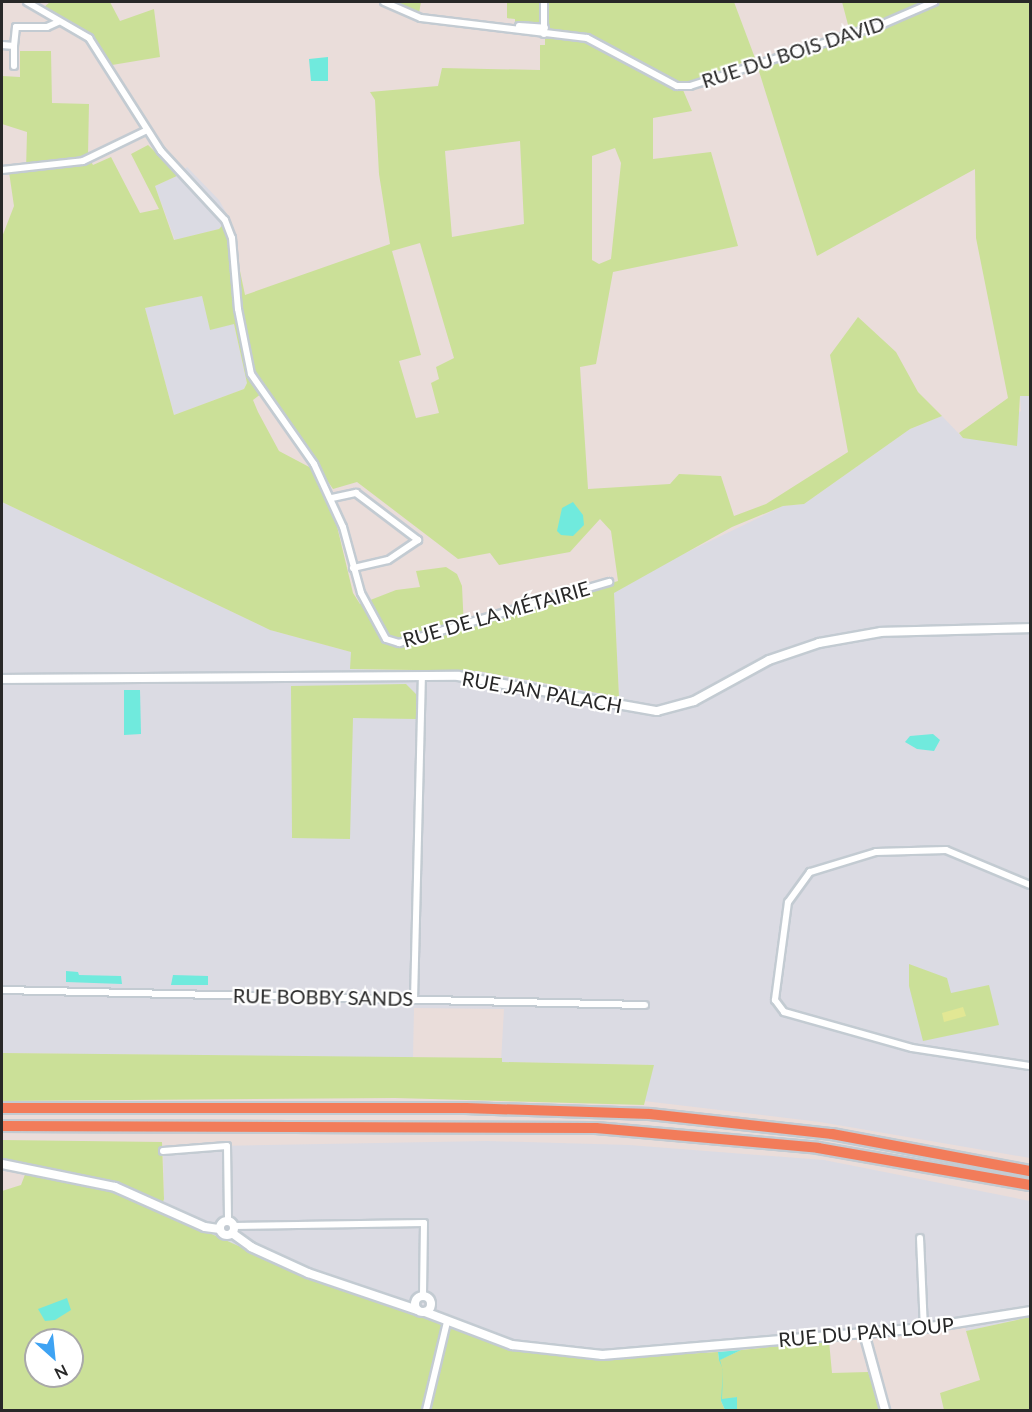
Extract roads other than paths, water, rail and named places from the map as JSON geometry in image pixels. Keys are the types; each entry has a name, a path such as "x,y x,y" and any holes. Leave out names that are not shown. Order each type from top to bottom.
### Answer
{"highway":[{"path":"2,1108 466,1108 640,1113 832,1134 1030,1171"},
{"path":"2,1126 606,1129 818,1148 1030,1185"},
{"path":"1014,1167 1030,1165"}],"street":[{"name":"RUE DE LA MÉTAIRIE","path":"27,2 89,38 147,130 225,220 232,238 238,309 251,374 314,464 332,498 361,593 392,644 609,582"},
{"path":"384,2 421,18 545,31"},
{"path":"544,2 545,31"},
{"name":"RUE DU BOIS DAVID","path":"545,31 587,38 677,86 690,86 883,24 934,2"},
{"path":"14,66 16,27 47,27 58,22"},
{"path":"519,26 545,31"},
{"path":"2,45 14,46"},
{"path":"2,170 83,161 147,130"},
{"path":"332,498 356,493 418,540 388,560 353,568"},
{"name":"RUE JAN PALACH","path":"2,679 422,676 493,679 657,711 694,701 769,660 819,643 881,632 1030,628"},
{"path":"414,1000 422,676"},
{"path":"1030,885 946,850 876,852 810,872 788,902 775,1000 784,1012 912,1048 1030,1066"},
{"name":"RUE BOBBY SANDS","path":"2,990 645,1005"},
{"path":"163,1150 227,1146 231,1227"},
{"name":"RUE DU PAN LOUP","path":"2,1164 115,1187 205,1227 220,1229 226,1235 231,1227 251,1247 308,1273 512,1345 570,1354 642,1353 924,1328 1030,1311"},
{"path":"220,1229 424,1223 419,1297 421,1311 432,1304"},
{"path":"920,1238 924,1328"},
{"path":"387,1301 419,1297 432,1304 447,1322 426,1410"},
{"path":"864,1333 885,1410"}],"water":[{"path":"328,57 328,81 311,81 309,59"},
{"path":"573,502 583,515 584,525 573,536 561,535 557,531 562,508"},
{"path":"124,690 140,690 141,734 124,735"},
{"path":"933,734 940,740 934,751 917,749 905,742 910,736"},
{"path":"66,971 78,972 79,975 121,976 122,984 66,982"},
{"path":"173,975 208,976 208,985 171,985"},
{"path":"67,1298 71,1310 55,1320 45,1321 38,1309"},
{"path":"741,1350 720,1360 722,1368 719,1360 718,1352"},
{"path":"723,1371 722,1399 737,1397 737,1410 725,1410 721,1401"}]}
